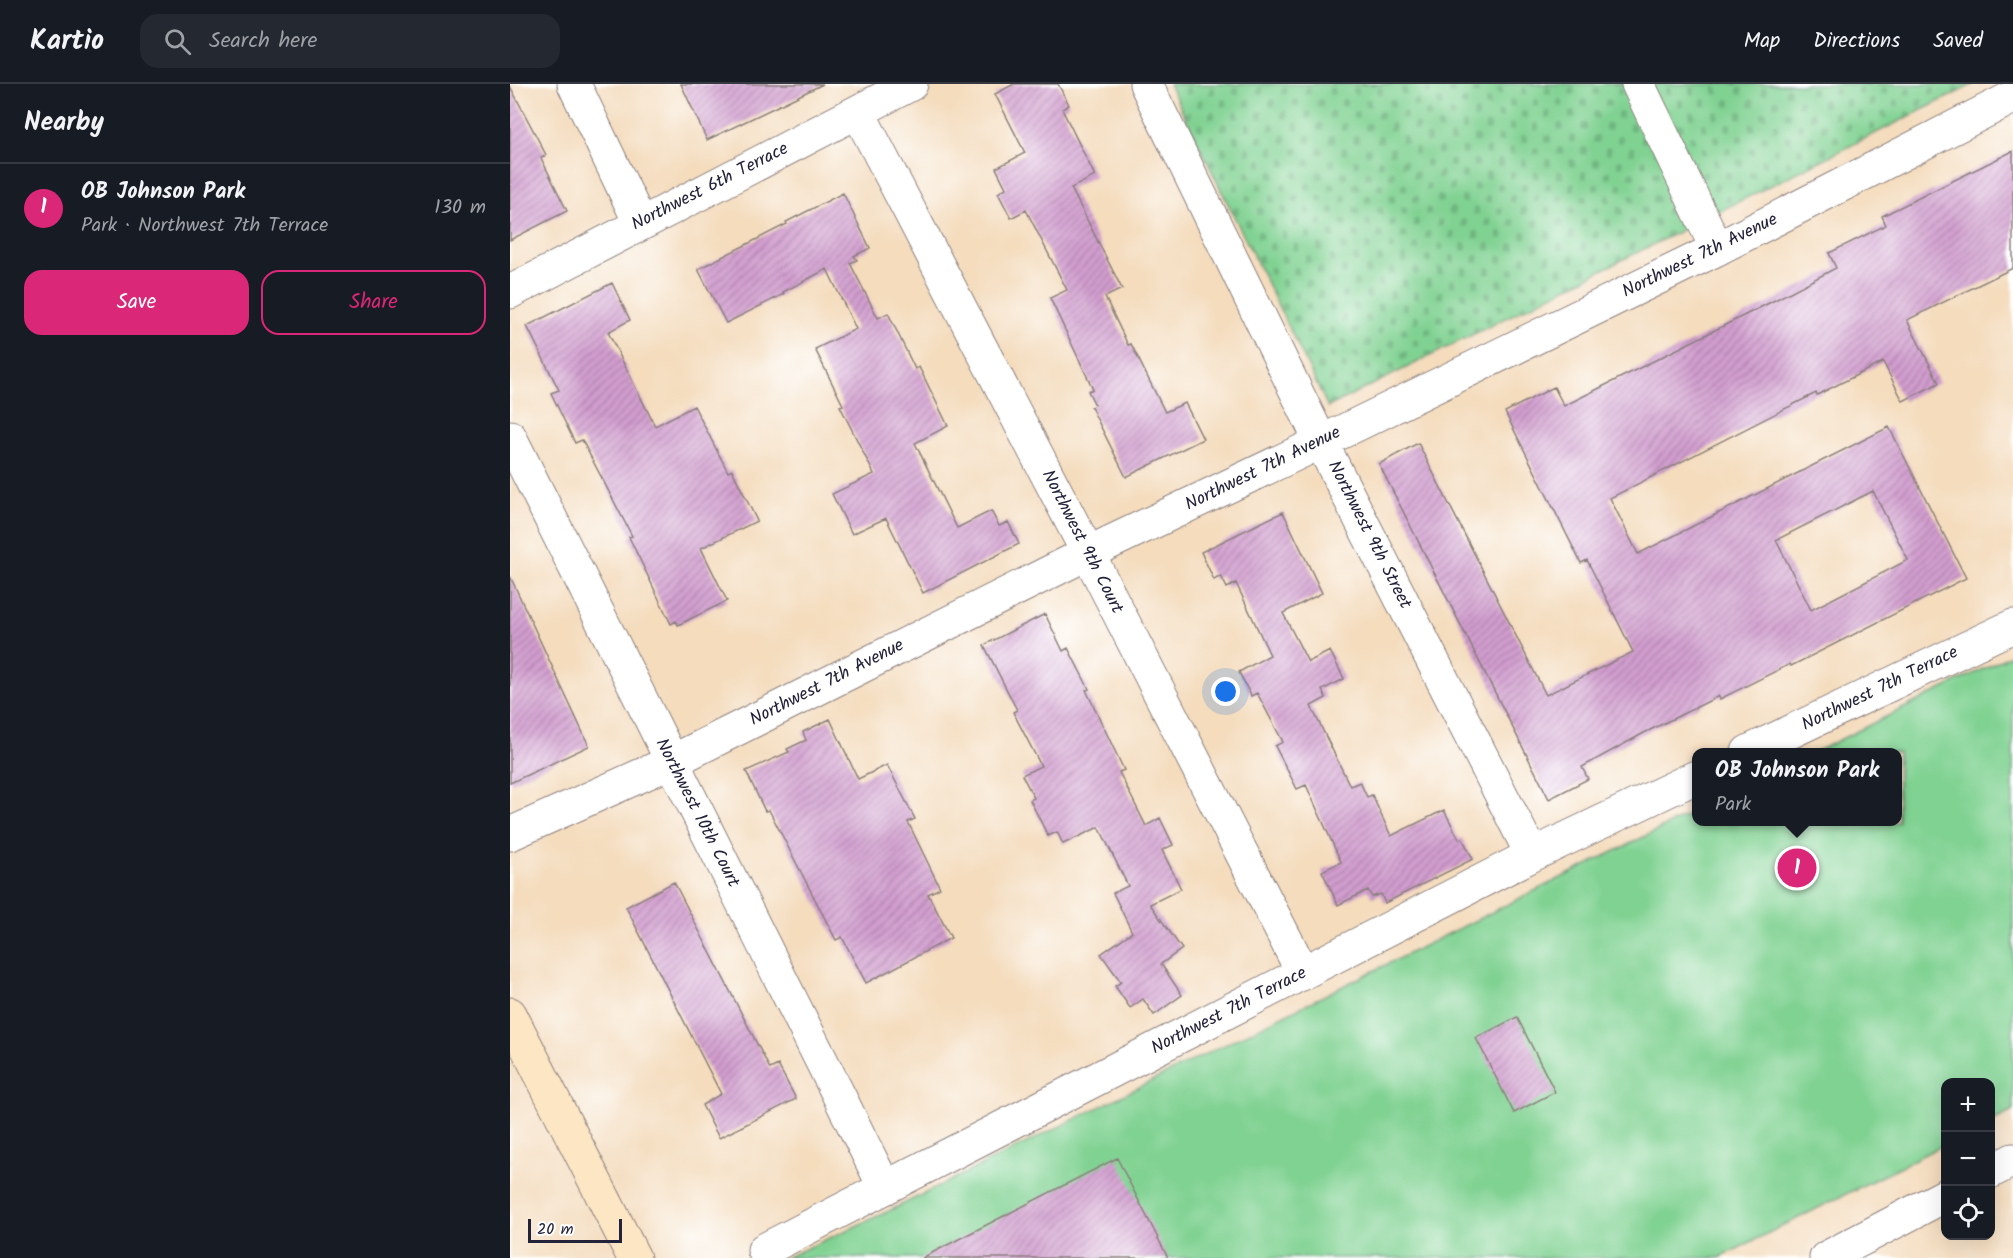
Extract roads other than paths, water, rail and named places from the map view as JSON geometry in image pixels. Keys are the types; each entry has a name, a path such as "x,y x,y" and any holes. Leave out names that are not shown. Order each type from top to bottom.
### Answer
{"main road":[{"path":"510,1014 634,1258"}],"street":[{"path":"574,84 640,223"},
{"name":"Northwest 6th Terrace","path":"510,292 911,84"},
{"name":"Northwest 9th Street","path":"1146,84 1321,442 1532,855"},
{"path":"1638,84 1717,249"},
{"name":"Northwest 7th Avenue","path":"510,834 671,762 1088,553 1717,249 2013,97"},
{"name":"Northwest 9th Court","path":"858,112 1088,553 1303,973"},
{"name":"Northwest 10th Court","path":"510,437 885,1188"},
{"name":"Northwest 7th Terrace","path":"1758,748 2013,626"},
{"name":"Northwest 7th Terrace","path":"764,1250 1532,855 1692,779"},
{"path":"1995,1169 2013,1160"},
{"path":"1826,1258 1941,1198"}],"place":[{"name":"OB Johnson Park","path":"1797,868"}]}
